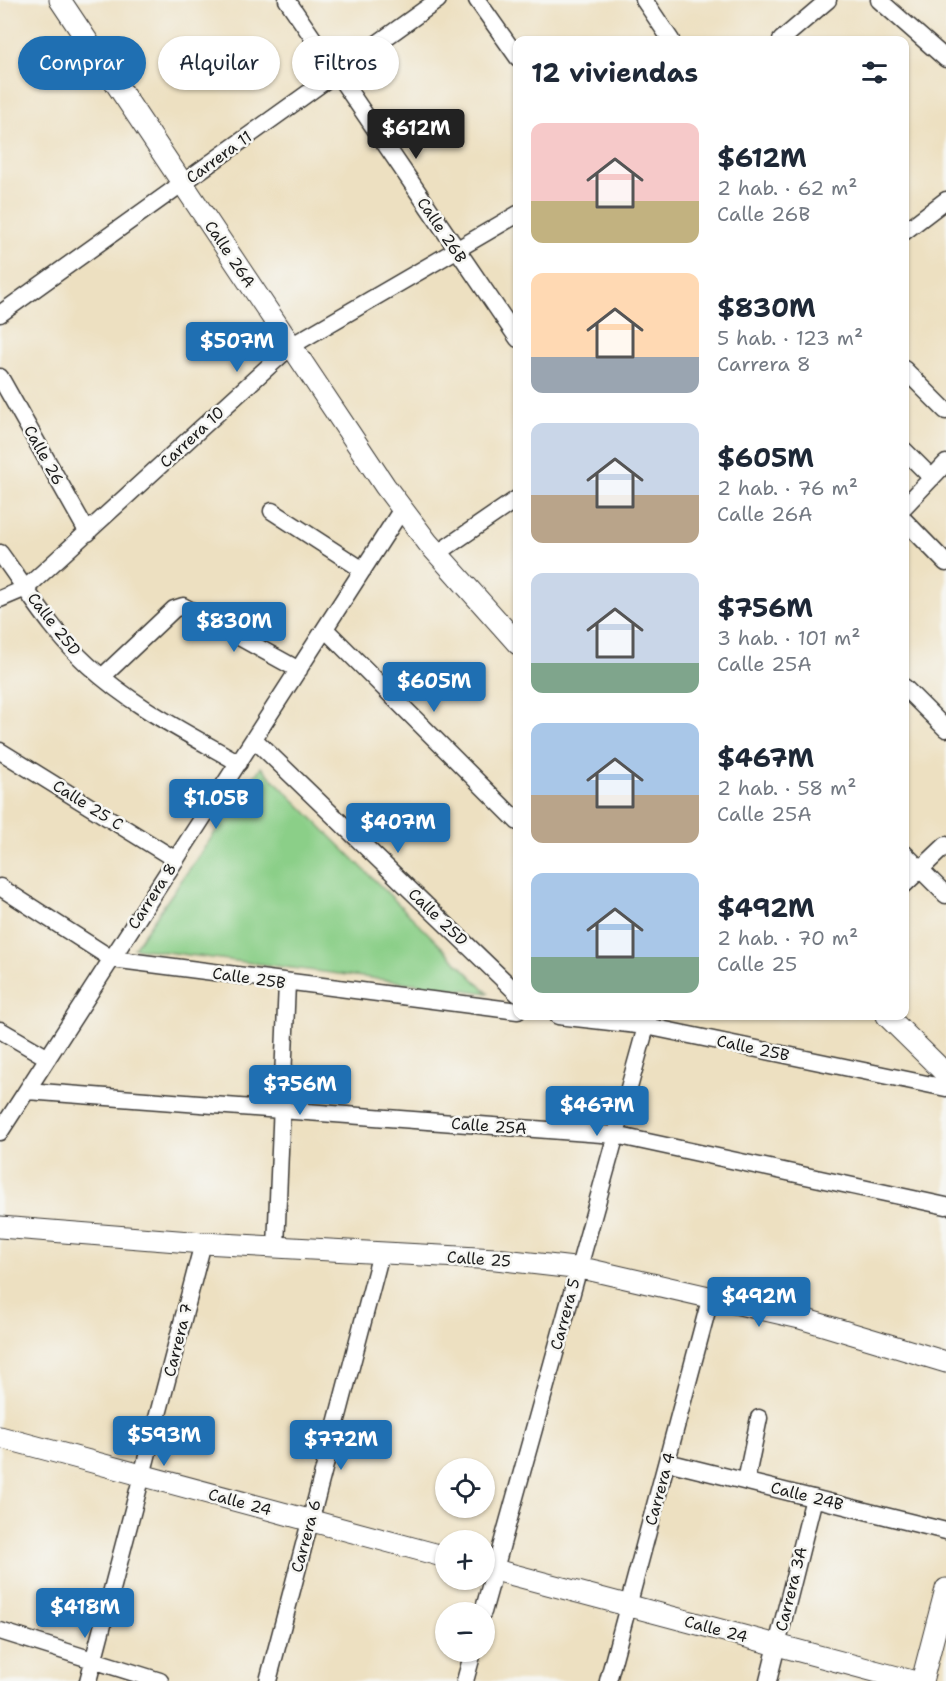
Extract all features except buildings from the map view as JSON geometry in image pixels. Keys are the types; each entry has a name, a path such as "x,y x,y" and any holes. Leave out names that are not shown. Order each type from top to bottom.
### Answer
{"street":[{"name":"Calle 26A","path":"60,0 402,509 438,554 513,638"},
{"name":"Calle 26B","path":"287,0 311,36"},
{"name":"Carrera 11","path":"388,36 438,0"},
{"path":"477,0 513,51"},
{"path":"644,0 668,36"},
{"path":"786,36 828,0"},
{"path":"879,0 944,53"},
{"name":"Carrera 11","path":"0,314 312,90"},
{"name":"Calle 26B","path":"348,90 513,332"},
{"path":"909,228 946,200"},
{"name":"Carrera 10","path":"0,599 26,588 291,346 513,217"},
{"path":"909,374 946,411"},
{"name":"Calle 26","path":"0,377 88,533"},
{"path":"909,453 940,472 909,502"},
{"path":"438,554 513,502"},
{"name":"Carrera 8","path":"0,1132 402,509"},
{"path":"272,511 363,570"},
{"path":"909,525 946,563"},
{"name":"Calle 25D","path":"0,553 68,644 102,677 141,706 239,763"},
{"path":"102,677 174,609 183,606 299,670"},
{"path":"325,629 513,817"},
{"path":"909,692 946,729"},
{"name":"Calle 25D","path":"254,739 513,989"},
{"name":"Calle 25 C","path":"0,751 176,860"},
{"path":"909,880 946,845"},
{"path":"909,858 946,895"},
{"name":"Calle 25B","path":"0,887 112,959 513,1010"},
{"path":"276,1247 287,983"},
{"name":"Calle 25B","path":"629,1020 647,1021 946,1088"},
{"path":"891,1020 946,1074"},
{"name":"Carrera 5","path":"495,1552 647,1021"},
{"path":"0,1030 48,1058"},
{"name":"Calle 25A","path":"27,1092 615,1135 946,1206"},
{"name":"Calle 25","path":"0,1227 203,1243 496,1259 577,1268 711,1296 800,1318 946,1362"},
{"name":"Carrera 7","path":"88,1681 203,1243"},
{"name":"Carrera 6","path":"268,1681 381,1253"},
{"name":"Carrera 4","path":"608,1681 711,1296"},
{"path":"746,1481 759,1418"},
{"name":"Calle 24","path":"0,1437 435,1554"},
{"name":"Calle 24B","path":"667,1462 946,1531"},
{"name":"Carrera 3A","path":"768,1681 814,1498"},
{"name":"Calle 24","path":"495,1570 912,1681"},
{"path":"922,1681 946,1589"},
{"path":"0,1631 160,1681"},
{"path":"465,1681 470,1662"}],"green space":[{"path":"261,767 488,993 134,948"}]}
